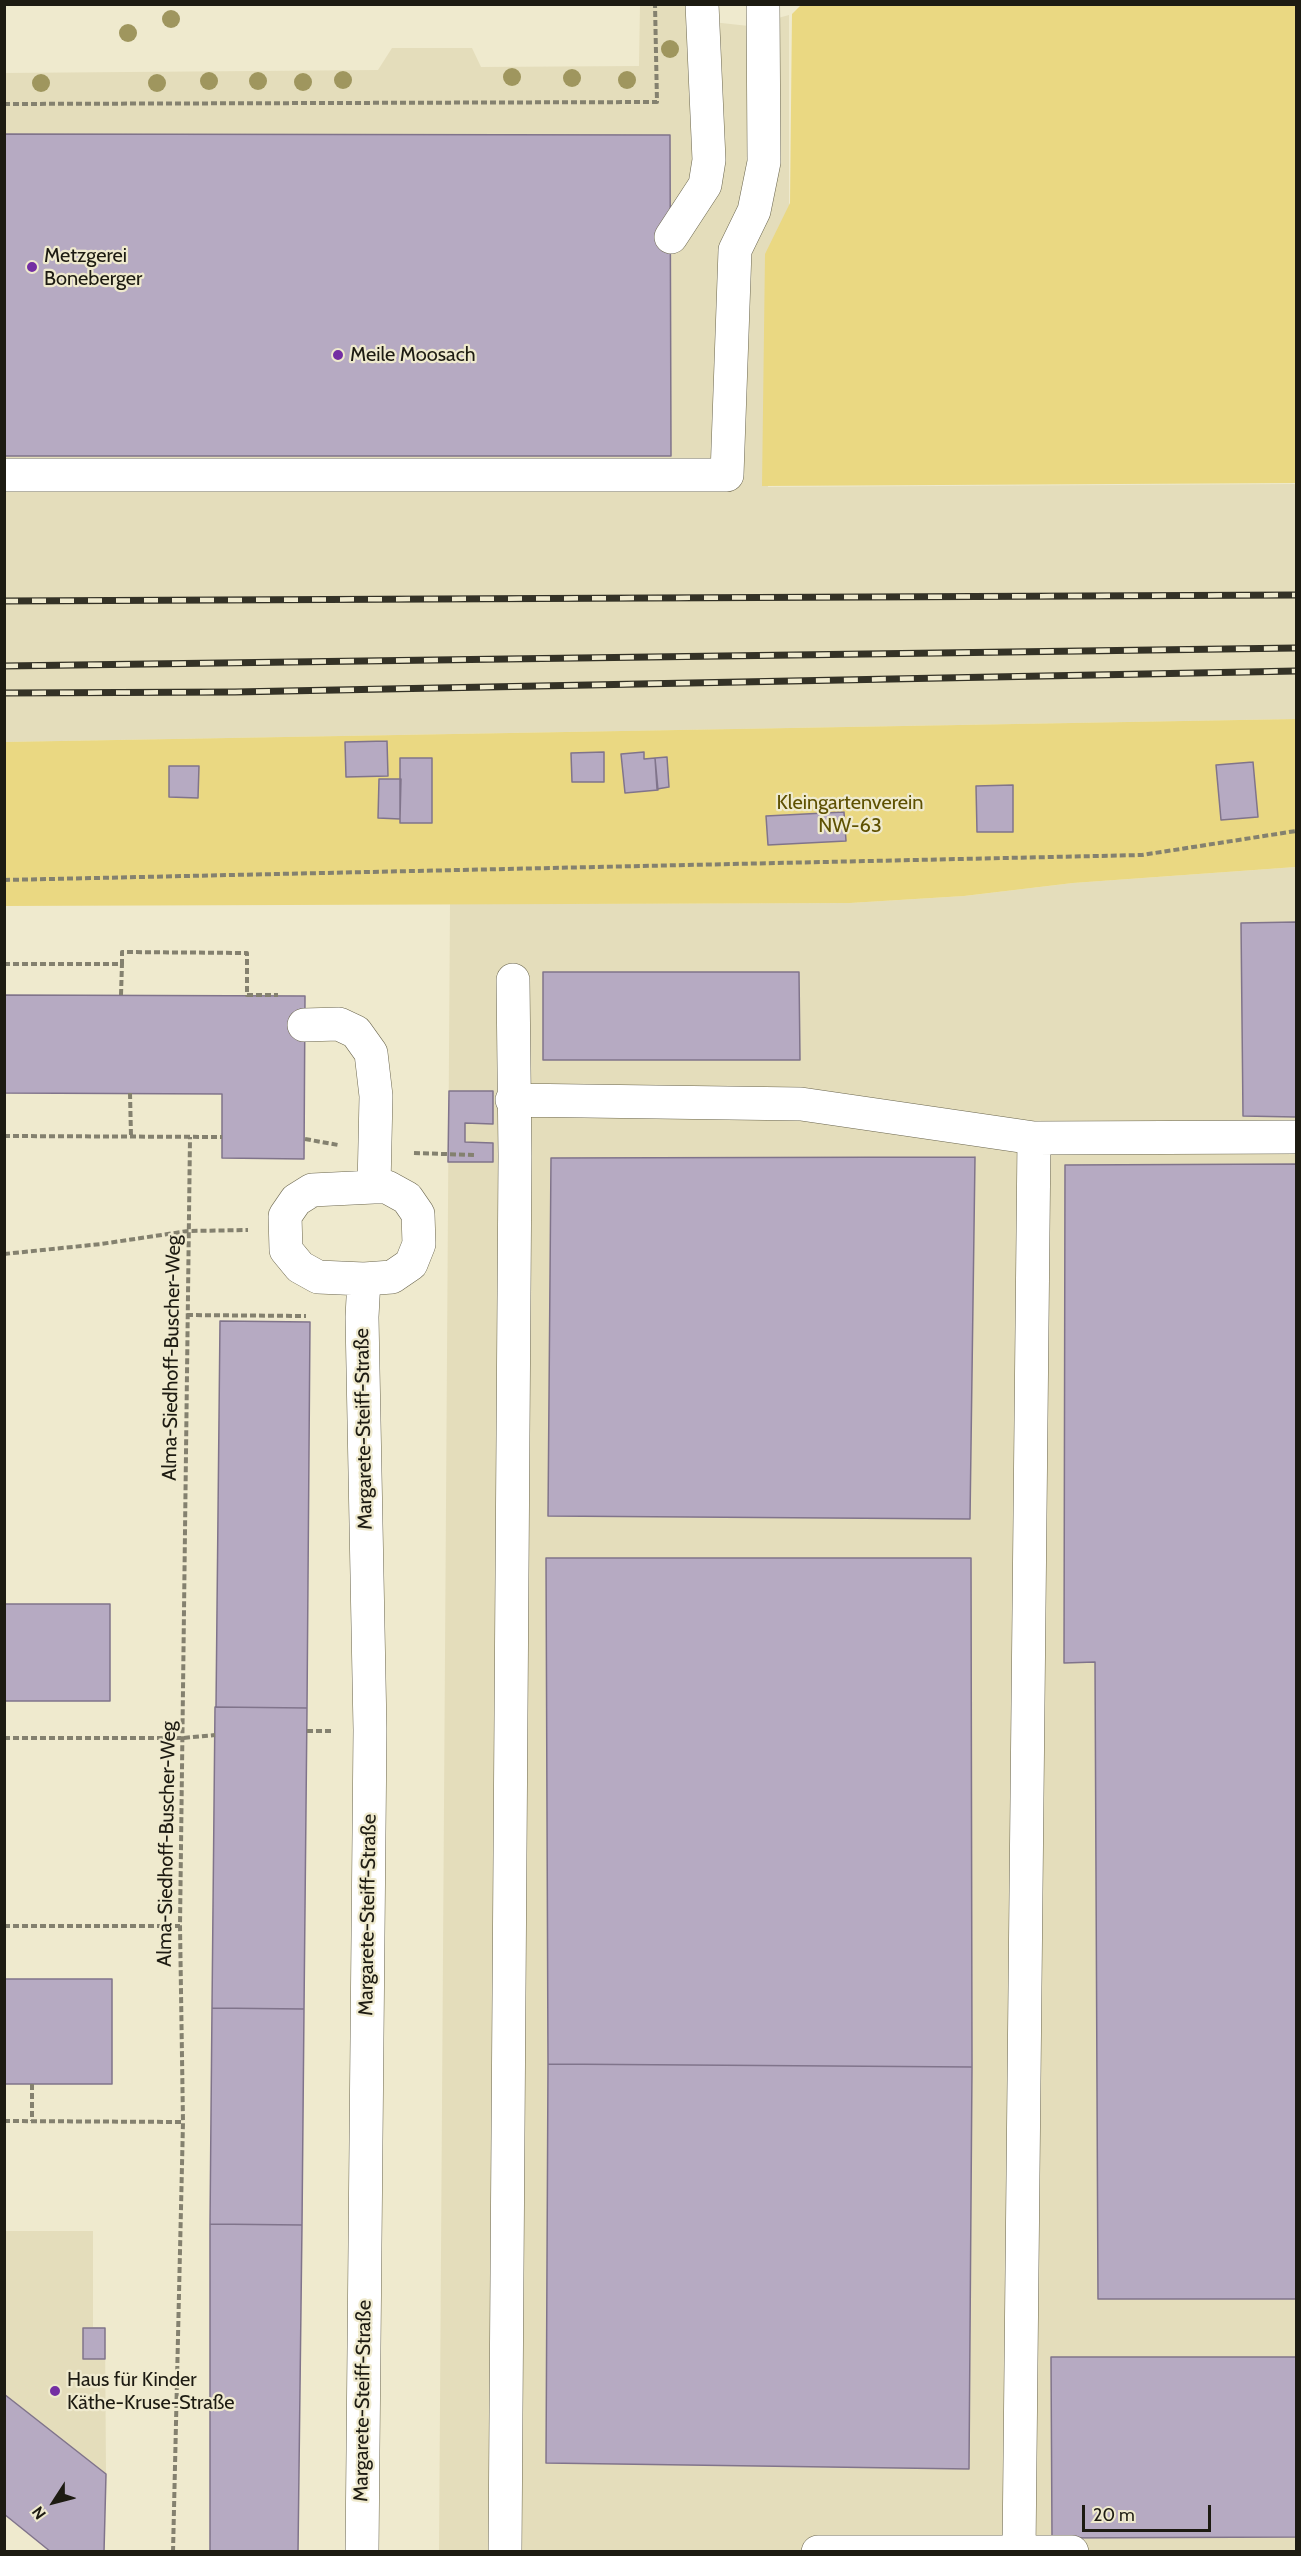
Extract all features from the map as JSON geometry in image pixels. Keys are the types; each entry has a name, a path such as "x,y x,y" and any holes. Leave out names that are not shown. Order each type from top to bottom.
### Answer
{"street":[{"path":"671,237 705,184 710,160 702,4"},
{"path":"4,475 727,475 735,250 754,211 764,162 763,4"},
{"path":"671,195 705,184"},
{"path":"505,2552 515,1156 512,1100 513,980"},
{"path":"304,1025 339,1024 356,1032 371,1053 376,1096 374,1187"},
{"path":"512,1100 801,1104 1035,1138 1296,1137"},
{"path":"1019,2551 1035,1138"},
{"path":"387,1187 407,1198 418,1214 418,1244 411,1264 392,1277 364,1279 318,1277 300,1267 286,1250 285,1230 285,1216 296,1200 312,1190 387,1187"},
{"name":"Margarete-Steiff-Straße","path":"362,2552 370,1730 362,1317 364,1279"},
{"path":"818,2552 1072,2552"}],"path":[{"path":"4,104 657,102 656,4"},
{"path":"4,880 1142,855 1296,831"},
{"path":"122,995 122,952 247,952 247,995 280,995"},
{"path":"4,964 122,964"},
{"path":"130,1093 131,1136"},
{"path":"4,1136 222,1137"},
{"name":"Alma-Siedhoff-Buscher-Weg","path":"173,2552 183,2121 180,1926 190,1137"},
{"path":"4,1254 101,1244 188,1231 285,1230"},
{"path":"187,1315 362,1317"},
{"path":"4,1737 183,1738 214,1735"},
{"path":"4,1926 180,1926"},
{"path":"32,2084 32,2121"},
{"path":"4,2121 183,2121"}],"shaded area":[{"path":"640,5 686,5 712,22 749,26 789,15 789,214 767,259 768,487 1296,484 1296,719 5,742 4,73 378,70 392,48 472,48 481,67 639,66"},
{"path":"1296,867 1296,2551 439,2552 450,904 850,903 964,896 1073,883"},
{"name":"Haus für Kinder Käthe-Kruse-Straße","path":"4,2231 93,2231 93,2327 105,2328 106,2474 5,2514"}],"green space":[{"path":"802,4 1296,5 1296,483 762,486 765,254 790,203 792,14"},
{"name":"Kleingartenverein NW-63","path":"1296,719 1296,867 1073,883 964,896 850,903 5,906 4,742"}],"building":[{"name":"Meile Moosach","path":"4,134 670,135 671,456 4,456"},
{"path":"387,741 388,776 346,777 345,742"},
{"path":"604,752 604,782 572,782 571,753"},
{"path":"644,752 644,759 655,758 658,790 625,793 621,754"},
{"path":"667,757 669,787 657,789 655,758"},
{"path":"400,758 432,758 432,823 400,823"},
{"path":"1253,762 1258,817 1221,820 1216,765"},
{"path":"169,766 199,766 198,798 169,797"},
{"path":"379,779 401,779 400,819 378,818"},
{"path":"1013,785 1013,832 977,832 976,786"},
{"path":"844,812 846,841 768,845 766,816"},
{"path":"1296,922 1296,1117 1243,1116 1241,923"},
{"path":"543,972 799,972 800,1060 543,1060"},
{"path":"4,995 305,996 304,1159 222,1158 222,1094 4,1093"},
{"path":"449,1091 493,1091 493,1124 465,1123 465,1142 493,1143 493,1162 448,1162"},
{"path":"975,1157 970,1519 548,1516 551,1158"},
{"path":"1296,1164 1296,2299 1098,2299 1095,1662 1064,1663 1065,1165"},
{"path":"220,1321 310,1322 307,1708 216,1707"},
{"path":"546,1558 971,1558 972,2067 548,2064"},
{"path":"4,1604 110,1604 110,1701 4,1701"},
{"path":"215,1707 307,1708 304,2009 212,2008"},
{"path":"4,1979 112,1979 112,2084 4,2084"},
{"path":"212,2008 304,2009 302,2225 210,2224"},
{"path":"548,2064 972,2067 969,2469 546,2463"},
{"path":"210,2224 302,2225 298,2552 210,2552"},
{"path":"83,2328 105,2328 105,2359 83,2359"},
{"path":"1051,2357 1296,2357 1296,2537 1052,2538"},
{"path":"4,2394 106,2474 104,2552 51,2552 4,2514"}],"railway":[{"path":"4,601 1296,595"},
{"path":"4,666 1296,648"},
{"path":"4,693 235,692 1296,671"}],"place":[{"name":"Metzgerei Boneberger","path":"32,267"},
{"name":"Meile Moosach","path":"338,355"},
{"name":"Haus für Kinder Käthe-Kruse-Straße","path":"55,2391"}]}
